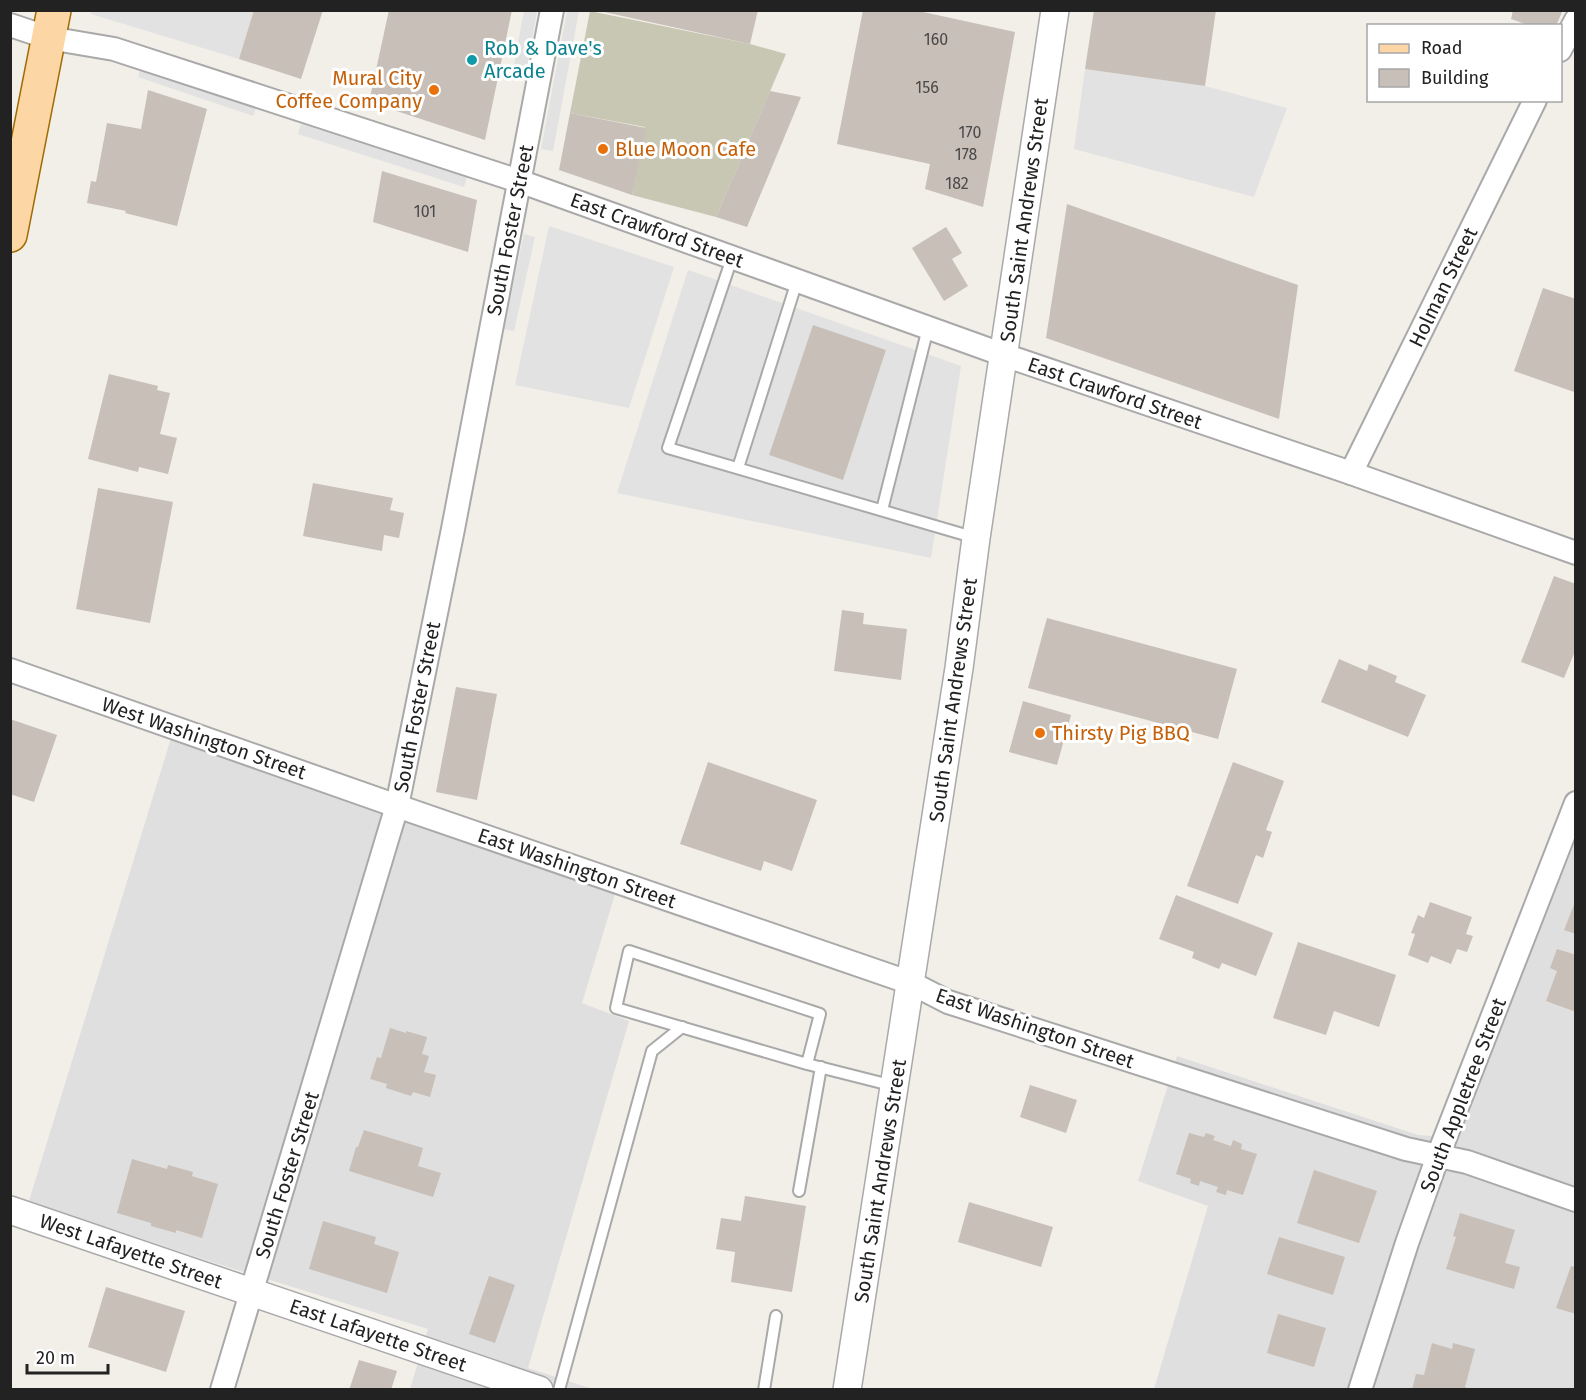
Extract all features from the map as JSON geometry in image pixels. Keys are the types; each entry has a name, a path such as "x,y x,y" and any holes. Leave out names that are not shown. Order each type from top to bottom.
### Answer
{"main road":[{"path":"10,235 51,24"}],"street":[{"name":"South Foster Street","path":"222,1389 397,806 451,541 552,10"},
{"name":"South Saint Andrews Street","path":"846,1389 959,668 976,538 1055,10"},
{"path":"1562,46 1575,20"},
{"name":"East Crawford Street","path":"10,25 51,24 114,49 519,181 1004,355 1351,472 1575,553"},
{"name":"Holman Street","path":"1351,472 1534,102"},
{"name":"West Washington Street","path":"10,670 397,806"},
{"name":"South Appletree Street","path":"1360,1389 1438,1156 1575,803"},
{"name":"East Washington Street","path":"397,806 911,983 948,1002 1406,1149 1467,1162 1575,1200"},
{"name":"West Lafayette Street","path":"10,1210 252,1293"},
{"name":"East Lafayette Street","path":"252,1293 539,1389"}],"lane":[{"path":"732,258 668,448 976,538"},
{"path":"738,468 796,281"},
{"path":"882,510 928,328"},
{"path":"807,1064 820,1014 629,951 616,1008 807,1064 895,1086"},
{"path":"559,1389 652,1051 682,1027"},
{"path":"799,1191 821,1067"},
{"path":"764,1389 776,1316"}],"shaded area":[{"path":"92,10 254,11 239,59 91,14"},
{"path":"524,11 537,11 526,73 513,70"},
{"path":"567,11 579,11 553,151 541,149"},
{"path":"590,11 750,44 786,54 716,217 632,195 645,127 570,113"},
{"path":"140,69 256,108 253,116 138,77"},
{"path":"1085,69 1205,86 1287,108 1254,197 1074,149"},
{"path":"301,124 467,177 464,187 298,134"},
{"path":"549,226 674,267 629,408 515,385"},
{"path":"524,234 535,237 514,331 503,329"},
{"path":"688,270 961,366 931,558 617,493","holes":["813,326 886,350 843,479 769,455"]},
{"path":"171,738 616,891 582,1003 629,1021 528,1368 593,1389 410,1389 428,1329 215,1263 29,1201"},
{"path":"1575,840 1575,1389 1154,1389 1208,1206 1138,1181 1177,1056 1418,1135 1459,1138"}],"building":[{"path":"254,10 323,10 301,79 239,59"},
{"path":"389,10 512,10 485,140 369,102"},
{"path":"595,10 758,10 750,44"},
{"path":"863,10 914,10 1015,32 983,207 925,189 930,164 837,144"},
{"path":"1094,10 1216,10 1205,86 1085,69"},
{"path":"1513,10 1563,10 1557,24 1525,24 1511,19"},
{"path":"148,90 207,109 177,226 125,213 126,211 87,203 91,181 96,182 107,123 141,129"},
{"path":"770,91 801,97 747,227 716,217"},
{"name":"Blue Moon Cafe","path":"570,113 646,128 632,195 559,170"},
{"path":"382,171 477,200 468,252 373,222"},
{"path":"1067,204 1298,285 1279,419 1046,338"},
{"path":"946,227 962,253 952,259 968,286 944,301 912,248"},
{"path":"1543,288 1576,299 1576,388 1574,392 1514,371"},
{"path":"813,325 886,350 843,480 769,455"},
{"path":"109,374 158,386 157,390 170,393 160,434 177,438 168,474 139,467 138,472 88,459"},
{"path":"313,483 393,498 390,510 404,513 399,538 384,535 382,551 303,536"},
{"path":"98,488 173,502 150,623 76,609"},
{"path":"1554,576 1576,584 1576,649 1564,678 1521,662"},
{"path":"842,610 864,613 863,624 907,629 901,680 834,671"},
{"path":"1047,618 1237,669 1218,739 1028,688"},
{"path":"1339,659 1367,671 1369,664 1397,676 1395,682 1426,695 1408,737 1321,702"},
{"path":"456,687 497,694 477,800 436,792"},
{"name":"Thirsty Pig BBQ","path":"1023,701 1071,715 1057,765 1009,752"},
{"path":"10,719 57,735 34,802 10,794"},
{"path":"708,762 817,800 792,871 764,861 761,871 680,844"},
{"path":"1233,762 1284,781 1266,830 1272,832 1263,858 1256,855 1238,904 1187,886"},
{"path":"1176,895 1273,933 1256,976 1222,963 1219,969 1192,958 1194,952 1159,939"},
{"path":"1430,902 1472,917 1466,934 1473,936 1467,952 1457,949 1451,964 1431,956 1428,963 1408,955 1415,934 1411,933 1418,915 1424,918"},
{"path":"1576,902 1576,934 1564,930"},
{"path":"1298,942 1396,975 1379,1027 1334,1011 1326,1035 1273,1018"},
{"path":"1557,949 1576,955 1576,1012 1546,1001 1557,971 1550,968"},
{"path":"390,1028 427,1037 422,1054 429,1056 424,1072 436,1075 430,1097 413,1092 411,1096 386,1088 387,1084 370,1079 377,1057 381,1058"},
{"path":"1030,1085 1077,1100 1066,1133 1020,1117"},
{"path":"364,1130 423,1148 418,1166 441,1173 433,1197 349,1171"},
{"path":"1189,1133 1204,1137 1206,1133 1215,1136 1213,1140 1231,1146 1233,1140 1242,1144 1241,1149 1257,1154 1243,1195 1227,1190 1226,1195 1216,1192 1218,1187 1200,1181 1199,1186 1190,1183 1191,1179 1176,1174"},
{"path":"132,1159 167,1169 168,1165 193,1172 192,1176 218,1184 202,1238 176,1230 176,1233 151,1226 151,1223 117,1213"},
{"path":"1314,1170 1377,1191 1359,1243 1297,1223"},
{"path":"745,1196 806,1206 792,1292 731,1282 735,1252 716,1249 721,1218 741,1221"},
{"path":"969,1202 1053,1227 1041,1267 958,1242"},
{"path":"1460,1213 1515,1230 1505,1263 1520,1267 1514,1289 1446,1269 1456,1237 1453,1236"},
{"path":"323,1221 376,1237 374,1244 399,1252 387,1293 309,1269"},
{"path":"1279,1237 1345,1257 1333,1295 1267,1274"},
{"path":"1571,1266 1576,1267 1576,1314 1556,1308"},
{"path":"489,1276 515,1285 495,1343 469,1334"},
{"path":"106,1287 185,1311 166,1372 88,1347"},
{"path":"1278,1314 1326,1328 1314,1367 1267,1353"},
{"path":"1432,1343 1452,1349 1453,1343 1475,1349 1465,1387 1473,1390 1412,1390 1416,1374 1424,1375"},
{"path":"359,1360 397,1371 391,1390 349,1390"}],"place":[{"name":"Rob & Dave's Arcade","path":"472,60"},
{"name":"Mural City Coffee Company","path":"434,90"},
{"name":"Blue Moon Cafe","path":"603,149"},
{"name":"Thirsty Pig BBQ","path":"1040,733"}]}
